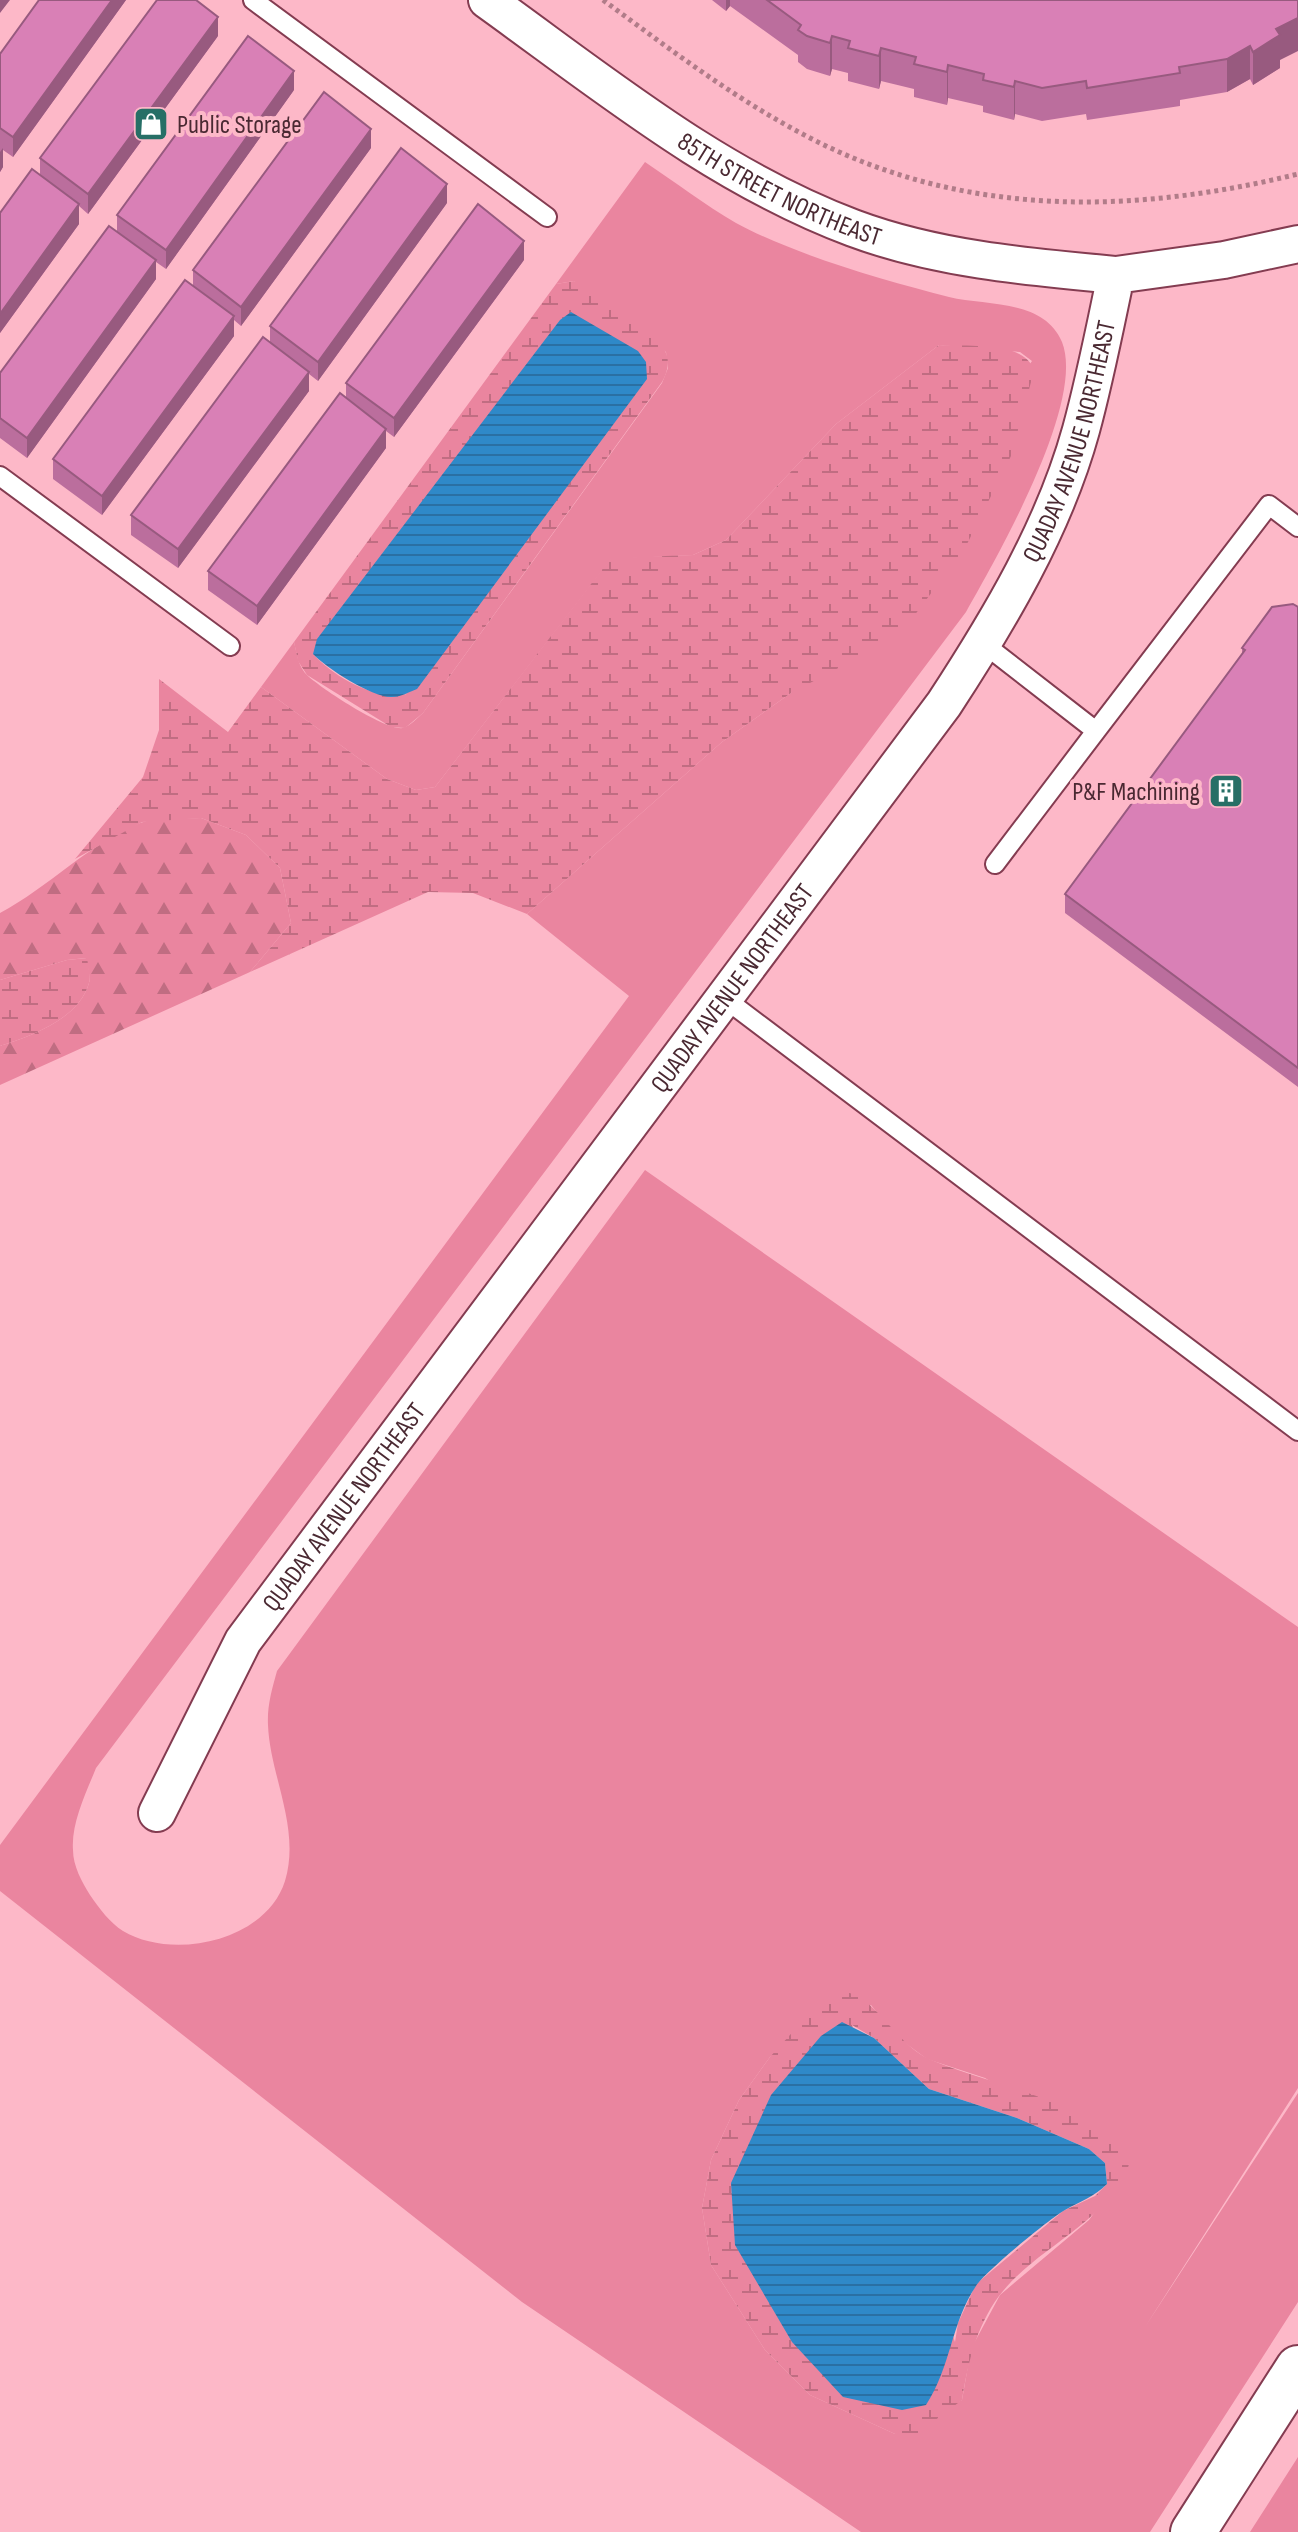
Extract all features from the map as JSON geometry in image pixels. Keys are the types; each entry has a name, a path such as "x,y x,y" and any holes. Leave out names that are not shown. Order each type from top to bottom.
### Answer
{"highway":[{"path":"1193,2532 1298,2368"}],"street":[{"name":"85TH STREET NORTHEAST","path":"487,0 693,147 766,191 854,229 936,252 1028,267 1116,275"},
{"path":"1116,275 1224,260 1298,244"},
{"name":"QUADAY AVENUE NORTHEAST","path":"157,1813 243,1641 944,704 984,644 1051,515 1081,432 1116,275"}],"lane":[{"path":"263,3 547,217"},
{"path":"0,476 230,646"},
{"path":"995,864 1269,505 1298,527"},
{"path":"984,644 1096,731"},
{"path":"724,998 1298,1431"}],"path":[{"path":"603,0 745,100 814,140 905,177 965,193 1078,204 1176,199 1298,174"}],"green space":[{"path":"645,162 736,223 785,246 896,283 949,297 1013,307 1042,318 1062,342 1066,369 1061,402 1035,479 966,612 96,1768 74,1829 73,1850 78,1874 114,1924 144,1940 167,1944 216,1940 239,1931 259,1918 275,1902 285,1881 289,1861 287,1822 268,1725 269,1704 277,1671 645,1170 1298,1627 1298,2088 1145,2327 1298,2093 1298,2302 1150,2532 861,2532 522,2302 0,1891 0,1845 629,996 527,914 722,742 791,693 1032,361 1020,352 939,345 836,424 726,540 693,555 611,559 435,787 416,790 387,779 261,687 294,642 300,664 308,676 369,716 403,728 423,713 662,383 668,368 666,352 574,281 556,284","holes":["871,2005 897,2037 927,2059 985,2078 1129,2165 1089,2220 1000,2295 971,2349 962,2400 895,2434 810,2395 765,2350 711,2265 702,2208 711,2160 739,2100 770,2057"]},
{"path":"574,281 612,301 640,321 666,353 668,364 665,375 423,713 405,728 391,727 307,675 298,661 294,642 556,284","holes":["313,654 407,694 382,694 356,685 332,671"]},
{"path":"939,345 1008,350 1029,361 1034,371 1011,456 965,548 899,636 791,693 722,742 527,914 473,893 428,892 250,972 291,923 280,868 246,835 201,818 142,822 75,859 143,777 159,730 159,679 228,732 261,687 387,779 416,790 435,787 611,558 693,555 726,540 836,424"},
{"path":"201,818 246,835 280,868 291,923 250,972 0,1085 0,1046 39,1031 65,1016 84,996 90,978 86,958 67,960 0,980 0,913 85,854 140,823"},
{"path":"87,958 89,983 75,1007 52,1024 0,1046 0,980 67,960"},
{"path":"845,1992 856,1995 917,2052 1070,2110 1116,2143 1129,2165 1118,2186 1103,2204 1032,2263 999,2296 984,2320 974,2346 962,2400 918,2433 895,2434 810,2395 765,2350 711,2265 702,2208 711,2160 739,2100 770,2057 818,2004","holes":["852,2025 874,2038 929,2089 1017,2118 1089,2149 1105,2163 1107,2184 1095,2196 1063,2211 976,2284 958,2323 955,2342"]},
{"path":"1298,2457 1298,2532 1250,2532"}],"water":[{"path":"571,312 638,351 646,362 647,379 417,689 392,697 362,688 313,654 317,639 560,320"},
{"path":"842,2022 874,2038 929,2089 1017,2118 1089,2149 1105,2163 1107,2184 1046,2224 976,2286 961,2315 941,2376 926,2405 902,2410 843,2397 792,2342 735,2245 731,2183 771,2095 821,2036"}],"building":[{"path":"39,0 112,0 13,137 0,128 0,54"},
{"path":"157,0 196,0 218,17 88,194 40,158"},
{"path":"767,0 1298,0 1298,18 1276,29 1280,35 1253,52 1250,46 1227,59 1179,67 1180,73 1087,88 1086,81 1042,88 1015,81 1014,87 983,80 984,74 948,65 947,72 914,64 916,57 881,48 879,56 848,48 850,41 832,36 830,43 807,36 798,30 801,25"},
{"path":"248,36 294,71 166,250 117,215"},
{"path":"324,92 371,129 241,307 193,270"},
{"path":"401,148 447,184 318,362 270,326"},
{"path":"32,169 79,204 0,314 0,213"},
{"path":"478,204 524,241 394,418 346,383"},
{"path":"109,226 156,260 27,438 0,418 0,373"},
{"path":"185,280 234,316 102,496 53,459"},
{"path":"263,337 309,372 178,549 131,515"},
{"path":"340,393 386,429 257,606 208,571"},
{"name":"P&F Machining","path":"1293,604 1298,607 1298,1068 1065,894 1245,650 1242,648 1272,607"}],"place":[{"name":"Public Storage","path":"151,124"},
{"name":"P&F Machining","path":"1226,791"}]}
